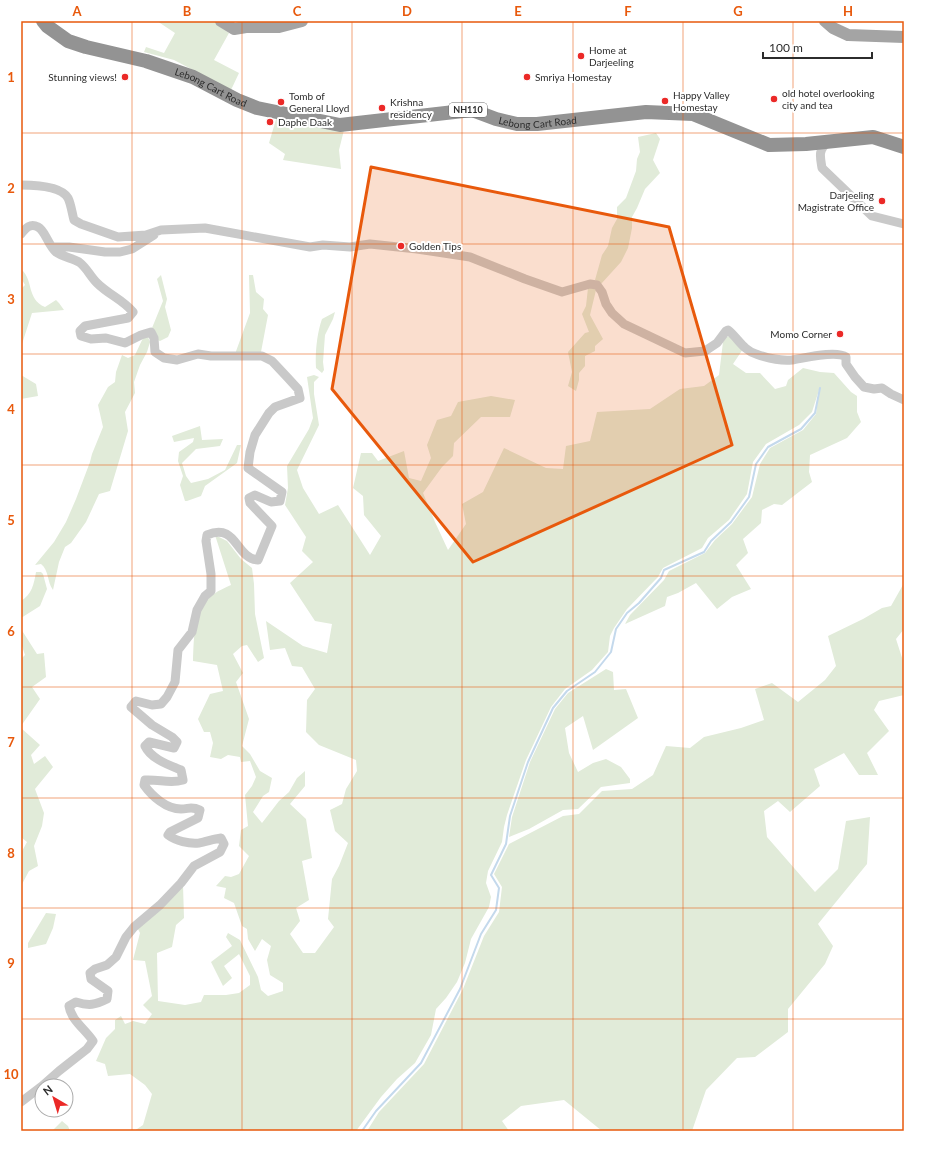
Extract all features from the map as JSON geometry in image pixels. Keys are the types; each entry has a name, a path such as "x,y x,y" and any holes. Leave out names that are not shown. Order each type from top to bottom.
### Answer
{"highway":[{"name":"Lebong Cart Road","path":"43,21 47,26 68,41 86,47 114,52 153,63 193,77 237,100 257,108 340,125 472,110 496,119 517,124 537,124 646,112 693,114 769,144 806,144 873,137 904,147"}],"main road":[{"path":"221,21 234,30 246,27 279,27 302,21"},
{"path":"825,21 833,28 848,35 904,37"}],"street":[{"path":"830,141 820,150 822,168 872,216 904,224"},
{"path":"21,185 56,189 68,198 74,220 105,234 118,237 146,235 162,230 204,228 310,247 323,245 350,247 370,244 417,248 470,257 532,282 562,292 590,284 597,285 612,313 624,324 685,353 705,351 717,343 728,330 736,337 743,347 755,354 772,359 791,360 818,356 843,355 846,357 846,364 864,387 874,389 882,388 890,394 904,400"},
{"path":"21,234 27,227 32,225 39,227 43,231 48,244 57,252 86,267 97,282 112,295 126,303 133,312 128,318 85,326 80,331 81,336 91,339 106,338 125,343 151,332 154,338 154,352 164,358 177,360 198,354 211,356 262,356 272,360 288,376 298,389 300,398 275,407 269,413 255,435 250,452 248,468 282,492 280,501 271,502 256,495 249,498 250,503 272,526 258,560 252,560 231,536 222,532 215,532 207,535 206,541 211,591 205,596 197,610 192,632 178,650 175,682 168,697 161,704 152,705 136,701 132,707 152,725 172,737 177,742 174,748 149,742 145,746 148,752 165,763 181,770 183,780 174,782 155,779 146,780 144,785 150,793 164,804 179,809 194,807 200,810 198,818 170,832 168,836 172,839 184,842 199,843 221,838 224,844 220,852 194,866 181,883 160,905 134,927 126,937 116,957 107,965 95,968 90,973 91,979 108,991 107,999 98,1003 86,1005 76,1002 69,1006 70,1013 93,1041 87,1048 51,1078"},
{"path":"52,247 69,247 105,252 120,252 132,249 162,230"},
{"path":"21,1102 25,1101 34,1093"}],"highlighted area":[{"path":"371,167 669,227 732,445 473,562 332,389"}],"green space":[{"path":"157,21 215,21 229,33 214,60 239,73 231,90 174,60 144,52 146,47 164,53 175,33"},
{"path":"277,116 344,130 339,150 341,169 283,160 285,154 269,143"},
{"path":"656,133 660,139 653,160 660,173 645,189 632,217 632,228 628,248 621,262 601,284 595,280 602,255 608,246 612,228 617,219 617,207 626,198 636,171 637,159 640,152 638,137"},
{"path":"21,269 28,278 32,294 39,304 45,307 56,300 64,310 32,313 21,347 21,289 25,285 21,278"},
{"path":"161,275 167,299 165,307 171,330 168,337 160,341 155,339 152,328 163,301 157,279"},
{"path":"249,275 253,275 256,292 264,299 263,309 268,315 261,352 235,354 250,313"},
{"path":"592,286 596,290 590,315 603,339 595,346 595,351 585,356 585,366 579,373 576,391 568,386 572,372 568,352 585,333 589,332 582,314 586,306 588,288"},
{"path":"335,312 325,335 323,362 324,370 322,373 316,368 316,350 319,330 322,319"},
{"path":"730,336 743,349 733,364 746,373 760,373 775,389 786,386 788,380 803,368 820,372 834,373 851,392 857,396 857,412 861,422 847,438 810,455 809,472 812,482 782,505 774,504 762,510 761,523 743,539 748,553 736,565 751,589 732,597 717,609 696,583 667,597 665,606 625,624 630,615 664,580 669,571 705,553 715,540 732,524 752,497 760,464 770,448 803,430 816,414 819,390 812,412 799,425 766,444 753,462 747,494 729,520 708,538 702,548 663,568 658,577 627,609 614,628 610,636 608,652 592,670 565,689 551,707 526,760 507,815 502,842 488,871 486,883 491,897 489,907 471,939 465,963 457,982 436,1009 431,1035 415,1063 397,1079 381,1097 356,1131 134,1131 143,1125 152,1094 145,1085 130,1074 108,1076 105,1064 96,1061 106,1038 115,1029 115,1020 121,1016 125,1024 133,1021 145,1024 152,1014 143,1005 152,996 145,961 133,960 140,933 137,927 183,885 184,918 176,925 172,947 157,953 158,1001 185,1005 201,1002 204,995 226,995 239,993 250,985 250,976 239,954 224,966 232,978 223,986 211,962 232,946 226,937 228,933 240,940 258,977 261,990 268,996 283,991 283,983 270,975 267,960 271,946 262,939 255,951 248,939 247,929 242,926 234,903 224,898 226,888 216,886 225,876 231,877 239,874 249,856 239,846 241,830 248,826 245,795 252,786 256,777 250,761 241,762 240,757 228,755 221,759 210,757 213,743 210,732 204,732 198,719 210,694 223,691 217,665 193,661 196,624 202,607 214,594 231,585 215,535 227,541 241,559 252,568 255,614 264,658 258,662 247,645 242,646 233,654 243,673 236,682 249,719 242,746 250,754 260,771 272,778 269,792 263,796 253,812 262,823 279,801 289,792 297,778 305,771 305,786 290,804 306,819 312,858 302,861 309,900 296,908 300,921 290,934 303,953 315,953 334,927 328,919 332,879 348,843 335,831 330,810 342,804 346,789 357,771 356,760 319,745 306,732 307,700 315,689 302,667 292,666 285,648 270,650 266,621 303,646 327,653 332,624 315,621 290,583 313,562 302,551 306,537 285,505 288,488 287,466 309,429 313,418 307,377 314,375 319,377 314,382 314,394 319,425 297,470 303,488 319,514 338,505 370,555 381,536 364,515 363,496 353,488 361,453 372,453 378,461 404,451 409,478 421,481 431,458 427,445 437,420 451,416 458,402 491,396 515,400 510,417 481,417 454,443 453,456 442,467 423,493 448,550 466,524 462,504 483,492 504,448 546,468 563,469 566,446 590,441 597,412 650,409 680,389 704,386 719,375 723,342 726,337"},
{"path":"148,337 150,342 147,352 140,365 134,382 135,393 125,412 128,431 110,491 99,494 86,522 71,543 65,547 59,562 53,590 44,567 41,564 35,565 54,542 66,522 76,499 103,427 98,405 108,387 115,382 116,372 122,355 128,358 135,355 143,338"},
{"path":"21,375 36,384 38,396 21,399"},
{"path":"200,426 202,440 223,439 220,446 196,449 182,463 186,476 191,483 208,479 225,470 237,445 241,445 237,463 205,486 201,496 185,501 180,485 183,476 178,461 179,452 193,442 194,438 174,442 172,436"},
{"path":"36,572 41,572 43,574 47,589 40,606 21,618 21,601 30,592"},
{"path":"904,583 904,629 896,639 904,664 904,695 879,701 874,710 889,731 867,753 878,775 859,775 844,753 814,769 820,786 790,812 778,801 764,811 767,837 815,892 838,869 846,821 870,817 867,864 818,924 833,946 825,964 788,1009 788,1032 755,1057 737,1058 706,1090 692,1131 602,1131 564,1100 521,1106 502,1121 509,1131 367,1131 379,1112 424,1064 463,989 484,936 499,912 502,887 494,874 509,844 563,816 579,814 602,791 632,789 653,775 666,746 690,748 704,737 741,728 764,720 755,689 772,683 798,702 825,680 836,666 828,636 882,608 891,606"},
{"path":"21,629 37,654 44,653 46,677 32,687 40,699 21,726 21,659 25,655 21,643"},
{"path":"606,669 613,672 614,690 626,689 638,718 593,750 583,716 565,728 569,753 578,772 593,763 606,759 621,767 630,779 630,783 601,787 578,809 563,810 529,829 509,837 512,817 530,762 555,709 568,693"},
{"path":"21,728 40,745 31,755 34,764 45,756 53,767 35,789 44,813 42,826 34,846 38,866 29,871 21,886 21,853 27,842 21,837"},
{"path":"46,913 56,914 53,928 46,944 28,948 28,943"},
{"path":"62,1121 68,1126 70,1131 52,1131"}],"waterway":[{"path":"362,1131 376,1111 421,1063 460,989 481,934 496,910 499,888 491,875 506,844 510,816 528,762 553,708 567,691 595,672 611,652 616,629 627,613 639,603 661,578 664,570 704,552 711,541 731,522 749,497 756,464 768,447 801,429 815,413 820,388"}],"place":[{"name":"Home at Darjeeling","path":"581,56"},
{"name":"Stunning views!","path":"125,77"},
{"name":"Smriya Homestay","path":"527,77"},
{"name":"old hotel overlooking city and tea","path":"774,99"},
{"name":"Happy Valley Homestay","path":"665,101"},
{"name":"Tomb of General Lloyd","path":"281,102"},
{"name":"Krishna residency","path":"382,108"},
{"name":"Daphe Daak","path":"270,122"},
{"name":"Darjeeling Magistrate Office","path":"882,201"},
{"name":"Golden Tips","path":"401,246"},
{"name":"Momo Corner","path":"840,334"}]}
